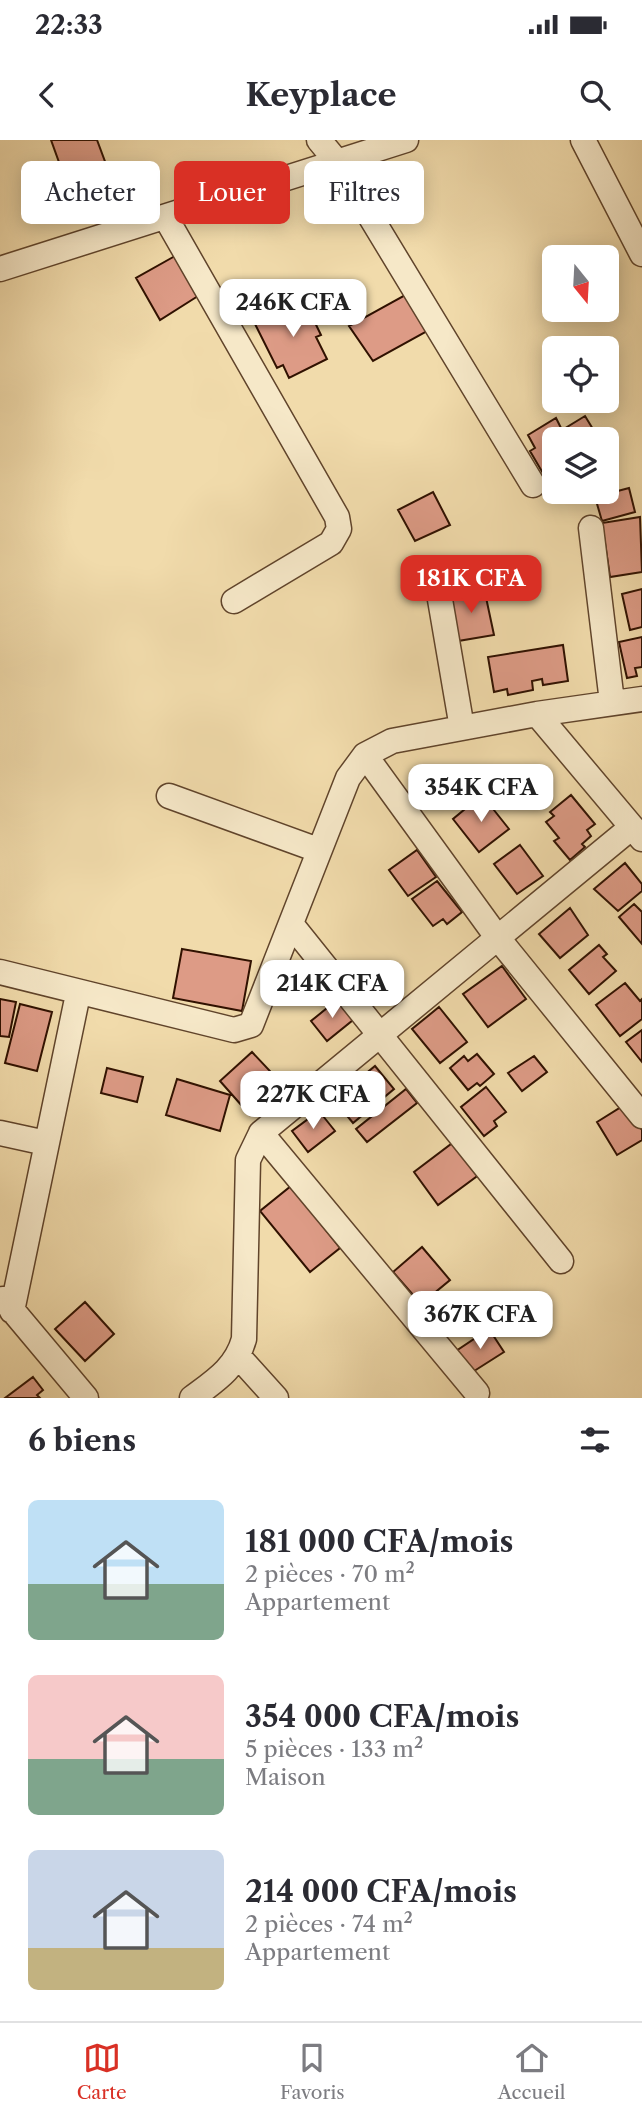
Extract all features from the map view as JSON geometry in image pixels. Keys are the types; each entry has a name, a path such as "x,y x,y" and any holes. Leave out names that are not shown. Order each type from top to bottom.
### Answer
{"street":[{"path":"319,140 336,161"},
{"path":"344,161 406,140"},
{"path":"583,140 642,254"},
{"path":"0,270 304,174"},
{"path":"166,218 337,517 339,529 331,542 234,601"},
{"path":"375,224 534,485"},
{"path":"591,528 612,702"},
{"path":"437,582 462,728"},
{"path":"0,972 234,1030 251,1025 348,778 365,755 392,741 537,713 642,699"},
{"path":"192,1398 223,1375 239,1357 244,1339 248,1160 261,1133 497,937 637,833 537,713"},
{"path":"365,755 497,937 642,1116"},
{"path":"169,796 318,850"},
{"path":"291,925 561,1261"},
{"path":"78,993 46,1143 6,1303 86,1398"},
{"path":"0,1133 46,1143"},
{"path":"261,1133 477,1393"},
{"path":"239,1357 276,1398"}],"building":[{"path":"51,140 97,140 105,161 59,161"},
{"path":"175,256 198,296 160,320 136,278"},
{"path":"407,294 431,329 373,361 349,326"},
{"path":"304,300 321,335 316,337 327,359 289,378 283,365 277,368 255,324"},
{"path":"585,416 592,427 567,427"},
{"path":"556,418 560,427 542,427 542,472 530,451 535,448 528,435"},
{"path":"629,488 635,512 602,521 597,504 619,504 619,491"},
{"path":"433,492 450,525 415,541 398,510"},
{"path":"640,517 642,572 610,577 602,523"},
{"path":"484,588 494,635 458,641 448,594"},
{"path":"642,589 642,627 630,630 622,594"},
{"path":"642,637 642,667 635,668 637,676 627,678 619,642"},
{"path":"563,645 568,681 543,685 542,679 532,681 533,690 508,695 507,689 494,692 488,657"},
{"path":"482,795 509,829 479,852 453,819"},
{"path":"571,795 595,824 587,830 591,836 582,844 585,847 570,860 554,841 559,838 546,822 554,816 550,812"},
{"path":"520,845 543,876 517,894 494,864"},
{"path":"417,850 436,877 408,896 389,870"},
{"path":"625,863 642,884 642,891 618,911 594,889"},
{"path":"437,881 462,912 447,924 443,919 433,926 412,899"},
{"path":"634,904 642,912 642,944 619,917"},
{"path":"570,908 588,935 560,958 539,934"},
{"path":"599,945 607,954 603,957 616,971 589,994 569,970"},
{"path":"182,949 251,961 242,1011 173,998"},
{"path":"502,966 526,999 488,1027 463,994"},
{"path":"625,983 640,1001 642,999 642,1019 620,1036 596,1005"},
{"path":"0,999 16,1002 9,1037 0,1036"},
{"path":"337,1000 353,1020 327,1041 311,1021"},
{"path":"20,1004 52,1012 37,1071 5,1063"},
{"path":"439,1007 467,1042 440,1063 412,1029"},
{"path":"642,1030 642,1062 626,1042"},
{"path":"252,1052 283,1085 250,1115 220,1081"},
{"path":"477,1054 494,1074 480,1086 477,1083 468,1090 450,1068 464,1056 468,1061"},
{"path":"534,1056 547,1072 522,1091 508,1073"},
{"path":"375,1066 394,1089 353,1123 334,1100"},
{"path":"107,1068 143,1077 137,1102 101,1093"},
{"path":"177,1079 230,1095 220,1131 166,1115"},
{"path":"486,1087 506,1112 494,1121 497,1126 484,1136 461,1107"},
{"path":"406,1089 417,1103 367,1142 356,1129"},
{"path":"626,1104 642,1130 642,1140 617,1155 597,1122"},
{"path":"319,1111 335,1131 308,1152 292,1131"},
{"path":"459,1138 484,1171 438,1205 414,1172"},
{"path":"291,1186 340,1248 310,1272 260,1211"},
{"path":"422,1247 450,1280 421,1304 393,1272"},
{"path":"85,1302 114,1334 85,1361 55,1329"},
{"path":"489,1329 504,1352 471,1373 456,1351"},
{"path":"33,1377 43,1390 37,1395 40,1398 5,1398"}]}
